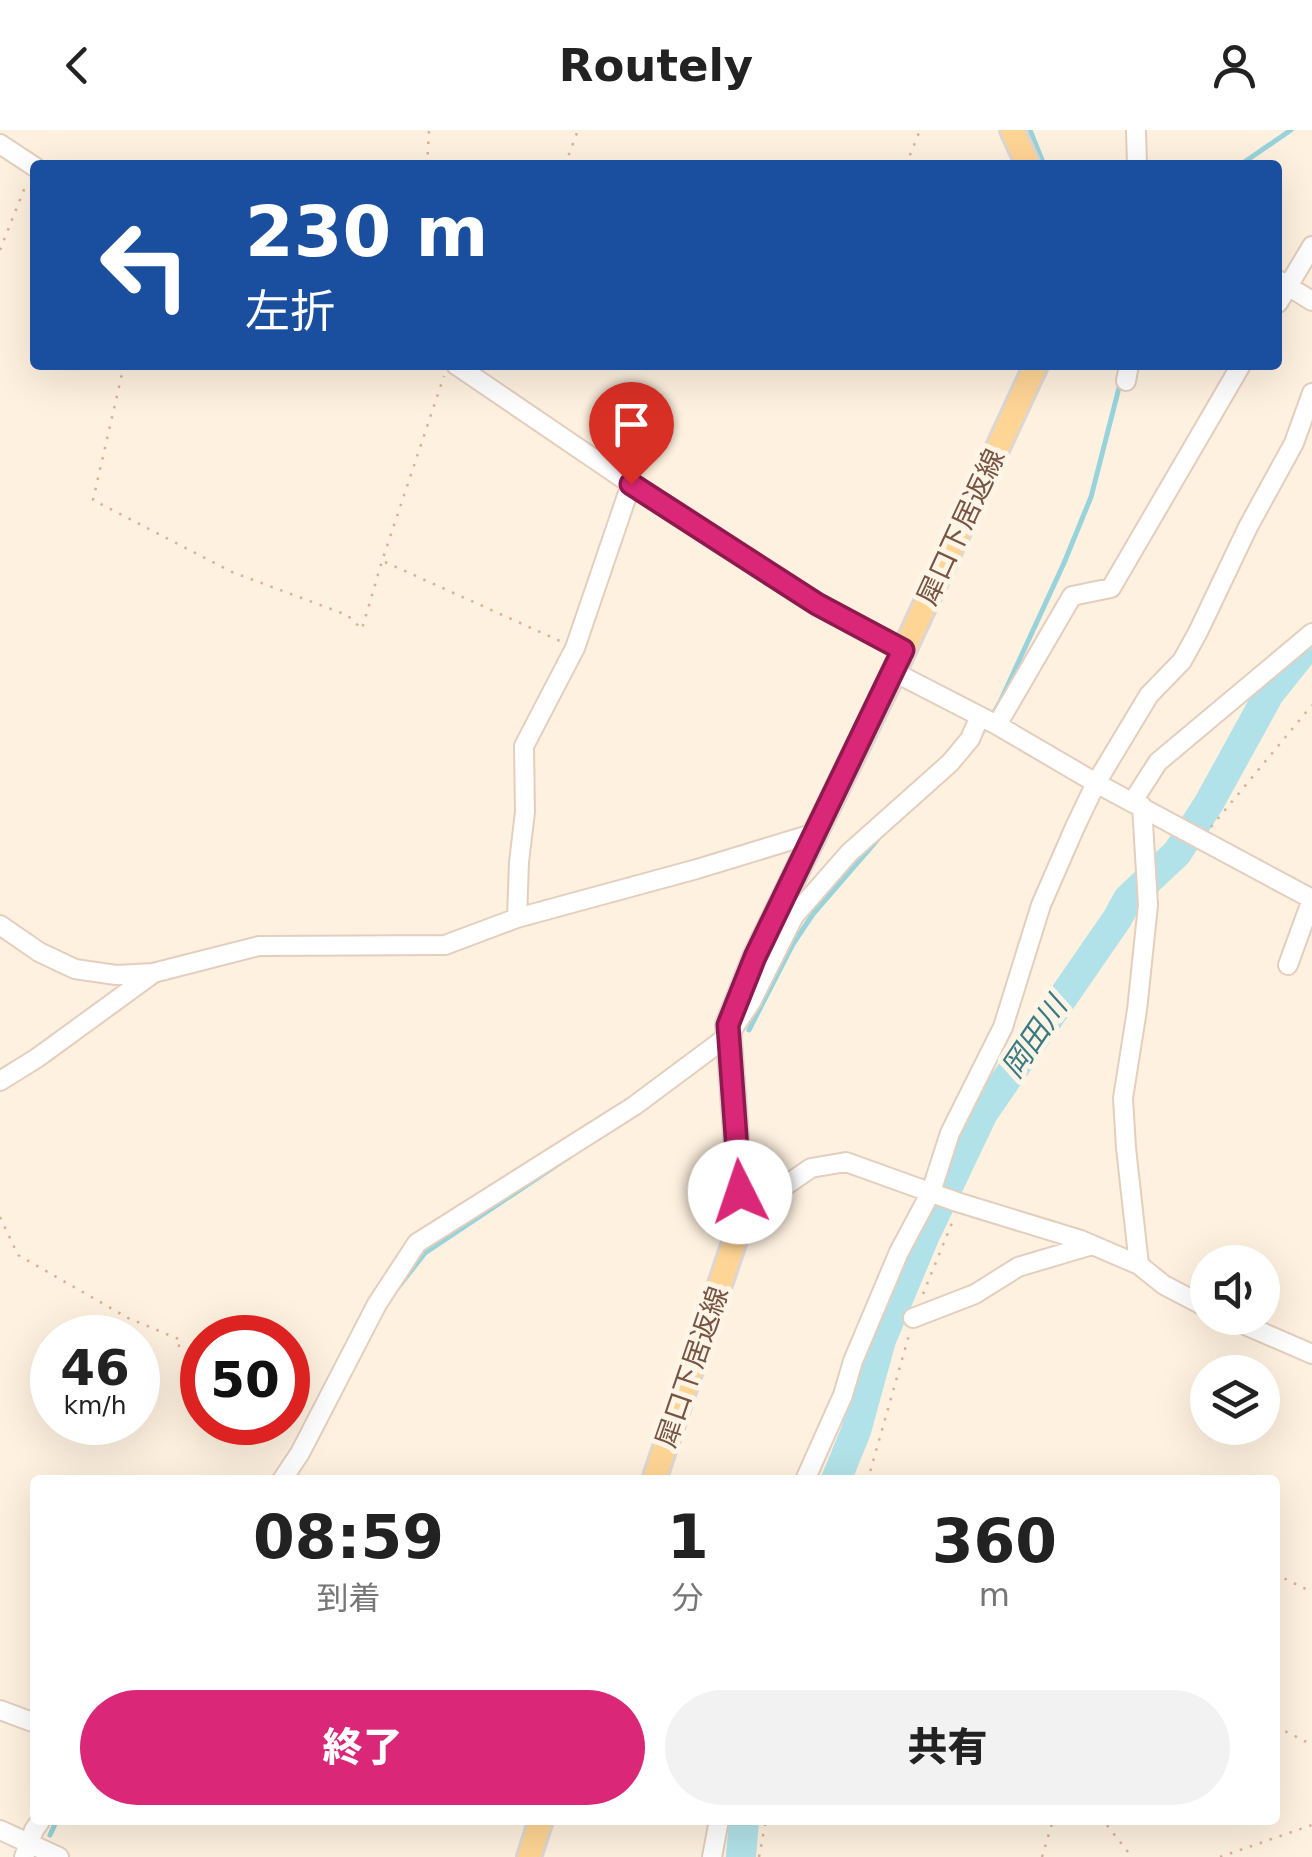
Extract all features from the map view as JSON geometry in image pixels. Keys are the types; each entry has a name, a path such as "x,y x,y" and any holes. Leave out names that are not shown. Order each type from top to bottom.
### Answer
{"main road":[{"path":"1012,130 1026,160"},
{"name":"犀口下居返線","path":"656,1475 736,1237 740,1192 728,1025 755,957 1034,370"},
{"path":"529,1857 539,1825"}],"street":[{"path":"1136,130 1137,160"},
{"path":"0,144 30,164"},
{"path":"1312,246 1283,282 1312,301"},
{"path":"463,370 980,716 1312,899 1288,965"},
{"path":"997,726 1072,596 1111,588 1238,370"},
{"path":"806,1475 844,1395 854,1361 900,1252 930,1192 950,1133 1003,1027 1041,905 1096,783 1149,696 1182,661 1294,442 1312,394"},
{"path":"517,918 518,862 525,812 524,746 576,648 631,484"},
{"path":"1139,1264 1123,1098 1148,905 1137,804 1158,762 1312,633"},
{"path":"285,1475 378,1304 417,1243 634,1106 728,1036 751,1002 794,916 849,853 950,763 970,739 980,716"},
{"path":"0,925 39,952 75,969 116,975 153,973 259,946 445,945 517,918 815,833"},
{"path":"0,1081 38,1058 153,973"},
{"path":"740,1192 776,1192 812,1168 846,1162 1092,1245 1139,1264 1164,1285 1190,1299"},
{"path":"913,1318 975,1294 1018,1267 1092,1245"},
{"path":"1268,1335 1312,1354"},
{"path":"0,1710 30,1721"},
{"path":"26,1850 38,1825"},
{"path":"712,1857 719,1825"},
{"path":"0,1830 26,1850 59,1857"}],"path":[{"path":"427,160 429,130"},
{"path":"567,160 578,130"},
{"path":"908,160 920,130"},
{"path":"0,250 30,177"},
{"path":"123,370 93,500 232,572 347,615 362,629 446,370"},
{"path":"382,561 576,648"},
{"path":"1201,839 1312,705"},
{"path":"868,1475 913,1318 958,1202"},
{"path":"0,1218 18,1255 128,1318 181,1340 176,1354"},
{"path":"1280,1576 1312,1592"},
{"path":"1280,1730 1312,1745"},
{"path":"758,1857 765,1825"},
{"path":"1042,1857 1052,1825"},
{"path":"1107,1825 1132,1857"},
{"path":"1220,1857 1312,1826"}],"waterway":[{"path":"1030,130 1042,160"},
{"path":"1247,160 1291,130"},
{"path":"980,736 1000,702 1091,497 1121,380"},
{"name":"岡田川","path":"838,1475 856,1431 881,1340 983,1113 1128,899 1177,853 1269,694 1312,640"},
{"path":"749,1030 793,944 813,914 878,839"},
{"path":"396,1290 425,1253 569,1157"},
{"path":"314,1443 325,1422"},
{"path":"50,1835 55,1825"},
{"name":"岡田川","path":"741,1857 744,1825"}],"route":[{"path":"631,484 817,604 903,650 755,957 728,1025 740,1192"}]}
